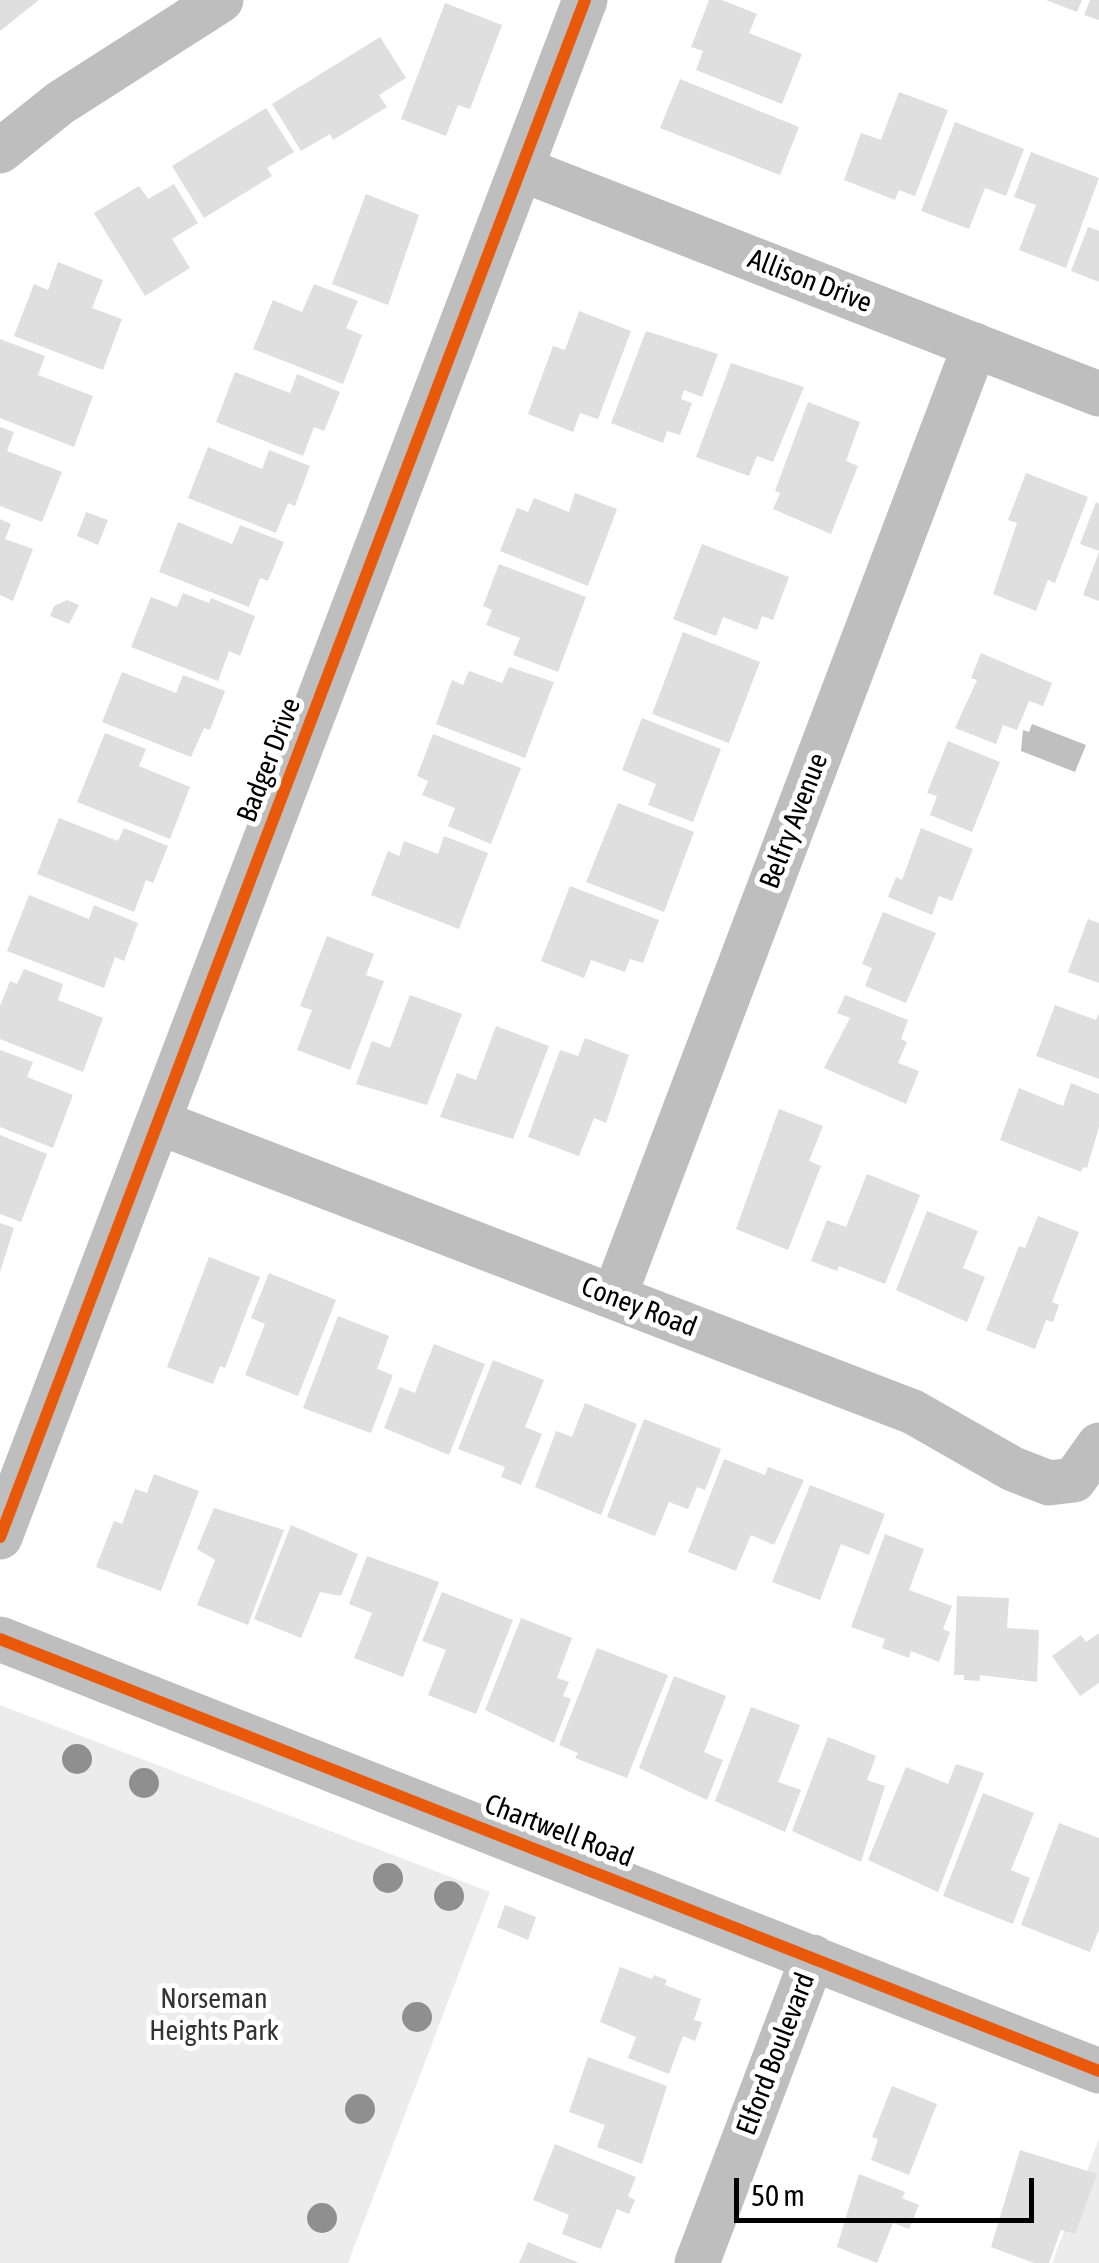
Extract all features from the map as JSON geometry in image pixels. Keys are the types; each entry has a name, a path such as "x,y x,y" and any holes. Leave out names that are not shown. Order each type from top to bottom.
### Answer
{"street":[{"path":"0,151 60,103 221,0"},
{"name":"Badger Drive","path":"0,1537 585,0"},
{"name":"Allison Drive","path":"521,168 1099,394"},
{"name":"Belfry Avenue","path":"614,1297 976,345"},
{"name":"Coney Road","path":"158,1122 913,1412 1013,1469 1049,1483 1074,1480 1099,1446"},
{"name":"Chartwell Road","path":"0,1639 1099,2070"},
{"name":"Elford Boulevard","path":"697,2263 813,1957"}],"green space":[{"name":"Norseman Heights Park","path":"0,1705 490,1892 348,2263 0,2263"},
{"path":"1099,2139 1099,2263 1052,2263"}],"shaded area":[{"path":"1032,724 1086,745 1075,772 1021,751 1023,730 1029,732"}],"building":[{"path":"0,0 39,0 0,31"},
{"path":"709,0 722,0 757,14 749,33 802,54 782,104 696,70 703,51 691,47"},
{"path":"1046,0 1082,0 1077,12"},
{"path":"1090,0 1099,0 1099,20 1084,15"},
{"path":"445,3 502,25 470,109 458,105 446,136 401,119"},
{"path":"380,37 406,78 379,95 387,107 333,140 330,134 301,151 272,104"},
{"path":"680,79 799,127 780,175 660,128"},
{"path":"899,92 948,110 915,196 899,190 895,200 844,180 861,133 881,140"},
{"path":"266,108 294,152 267,168 272,176 204,218 172,166"},
{"path":"955,122 1024,149 1006,196 985,188 969,229 921,211"},
{"path":"1031,152 1099,178 1066,268 1019,250 1036,205 1014,197"},
{"path":"174,184 198,223 172,239 190,268 145,296 94,213 139,186 148,199"},
{"path":"366,194 419,215 388,305 332,284"},
{"path":"1088,227 1099,231 1099,282 1071,271"},
{"path":"58,262 103,280 92,308 122,319 103,370 14,336 34,284 48,290"},
{"path":"314,284 358,301 346,328 362,335 343,384 253,349 273,300 302,312"},
{"path":"579,311 631,331 598,419 580,413 573,432 528,414 553,346 565,350"},
{"path":"646,331 718,354 702,397 684,390 681,399 692,403 680,435 667,431 663,443 611,423"},
{"path":"0,339 45,356 38,375 93,396 74,447 0,418"},
{"path":"731,363 804,387 773,462 757,456 749,476 696,457"},
{"path":"235,372 290,393 297,374 340,392 324,431 314,427 303,456 216,422"},
{"path":"808,402 860,422 846,461 858,466 831,534 773,509 780,493 775,491"},
{"path":"0,427 14,432 7,451 62,472 42,522 0,506"},
{"path":"208,447 262,469 269,450 310,466 295,506 288,503 276,533 188,498"},
{"path":"1026,473 1088,497 1055,583 1048,580 1036,611 993,594 1017,523 1008,520"},
{"path":"575,493 617,509 588,586 500,551 517,508 528,512 534,498 569,512"},
{"path":"1096,502 1099,504 1099,551 1080,544"},
{"path":"86,512 108,520 98,545 77,536"},
{"path":"0,519 11,524 5,539 33,549 13,601 0,595"},
{"path":"178,522 232,544 240,525 284,542 268,581 260,578 249,607 159,572"},
{"path":"702,544 789,577 773,620 762,616 757,630 723,617 716,636 673,619"},
{"path":"1099,552 1099,601 1083,595"},
{"path":"499,564 586,597 558,672 513,655 520,638 486,625 492,610 483,606"},
{"path":"183,593 209,603 211,598 255,616 240,656 229,651 218,681 131,647 151,597 177,607"},
{"path":"67,600 79,605 69,624 50,616 54,606"},
{"path":"683,632 760,662 729,743 652,714"},
{"path":"981,653 1052,683 1043,706 1029,701 1017,730 1003,725 996,744 955,728 977,680 971,678"},
{"path":"509,667 554,682 525,758 436,724 452,680 463,685 469,671 502,683"},
{"path":"122,672 176,693 183,675 225,691 210,730 204,728 191,757 102,722"},
{"path":"642,718 721,749 693,822 648,805 656,784 622,770"},
{"path":"105,733 146,749 139,766 190,787 170,839 77,802"},
{"path":"433,734 521,768 491,844 448,826 455,808 422,795 428,781 417,776"},
{"path":"948,741 1000,762 972,832 930,815 937,796 927,793"},
{"path":"618,803 694,832 664,912 586,882"},
{"path":"59,818 118,841 124,828 168,846 153,883 146,880 134,912 37,874"},
{"path":"921,828 973,849 952,901 939,896 932,915 888,897 896,877 902,880"},
{"path":"444,836 488,853 459,929 371,895 388,851 399,856 404,841 438,854"},
{"path":"570,886 659,920 643,963 630,959 625,972 591,960 584,978 541,961"},
{"path":"29,895 89,919 94,905 138,923 124,961 115,957 104,988 7,951"},
{"path":"883,912 936,933 906,1003 865,986 872,968 862,964"},
{"path":"1088,919 1099,923 1099,983 1068,972"},
{"path":"327,936 374,954 366,975 384,981 350,1070 297,1050 312,1010 300,1006"},
{"path":"24,969 63,984 58,1000 103,1018 83,1072 0,1039 0,1006 10,981 17,984"},
{"path":"410,995 462,1014 427,1105 356,1084 372,1041 390,1048"},
{"path":"845,995 908,1020 901,1039 907,1042 898,1063 919,1071 906,1104 824,1068 850,1018 837,1013"},
{"path":"1055,1005 1096,1020 1099,1013 1099,1079 1036,1056"},
{"path":"496,1026 549,1046 513,1139 440,1117 457,1073 476,1080"},
{"path":"585,1038 629,1055 606,1123 594,1118 579,1156 528,1137 560,1050 578,1056"},
{"path":"0,1050 33,1062 27,1077 73,1095 53,1148 0,1127"},
{"path":"1071,1083 1099,1094 1099,1127 1087,1168 1083,1167 1081,1172 1000,1140 1019,1088 1063,1106"},
{"path":"779,1109 823,1126 809,1161 821,1166 788,1250 736,1229"},
{"path":"0,1135 47,1154 21,1222 0,1214"},
{"path":"867,1174 920,1195 885,1284 839,1266 837,1271 811,1261 827,1220 846,1227"},
{"path":"927,1211 978,1231 963,1268 985,1277 967,1322 896,1290"},
{"path":"1038,1216 1079,1232 1052,1302 1059,1305 1053,1322 1046,1320 1035,1349 986,1330 1019,1246 1025,1248"},
{"path":"0,1223 14,1228 0,1272"},
{"path":"209,1257 260,1277 225,1368 220,1366 213,1384 167,1367"},
{"path":"269,1273 336,1300 298,1396 245,1375 265,1324 251,1318"},
{"path":"338,1316 389,1336 377,1369 393,1375 371,1433 303,1408"},
{"path":"434,1344 485,1364 449,1455 384,1428 400,1387 415,1393"},
{"path":"493,1360 544,1380 525,1427 542,1434 521,1485 501,1477 505,1467 458,1449"},
{"path":"585,1403 637,1424 601,1515 535,1487 556,1431 572,1437"},
{"path":"644,1419 721,1449 705,1490 697,1487 688,1509 669,1502 655,1536 607,1517"},
{"path":"724,1459 765,1475 768,1467 804,1480 774,1545 751,1535 736,1571 688,1552"},
{"path":"154,1474 199,1491 161,1591 96,1567 114,1521 122,1524 135,1489 147,1493"},
{"path":"810,1485 885,1514 869,1555 841,1544 820,1600 772,1582"},
{"path":"214,1508 284,1530 248,1625 197,1605 215,1560 197,1549"},
{"path":"291,1525 358,1554 341,1596 320,1592 301,1638 254,1619"},
{"path":"885,1534 924,1549 909,1590 952,1606 943,1629 950,1632 939,1662 911,1651 909,1658 882,1648 885,1639 851,1627"},
{"path":"367,1556 439,1582 403,1677 354,1658 372,1613 349,1604"},
{"path":"442,1592 513,1620 476,1714 428,1695 446,1650 422,1641"},
{"path":"957,1596 1009,1598 1007,1628 1039,1630 1037,1682 980,1675 980,1681 964,1680 964,1675 954,1675"},
{"path":"521,1618 572,1638 557,1678 569,1682 563,1696 571,1699 554,1743 485,1710"},
{"path":"1099,1633 1099,1683 1080,1696 1052,1656 1081,1635 1086,1642"},
{"path":"597,1648 668,1675 627,1778 575,1758 578,1753 559,1745"},
{"path":"674,1676 726,1696 704,1752 723,1760 707,1800 639,1768"},
{"path":"751,1707 800,1725 778,1782 801,1790 785,1832 715,1801"},
{"path":"828,1737 876,1756 867,1780 885,1786 861,1862 792,1831"},
{"path":"956,1764 984,1773 938,1892 868,1860 906,1767 948,1784"},
{"path":"983,1793 1034,1813 1011,1870 1030,1878 1013,1924 943,1896"},
{"path":"1059,1823 1099,1838 1099,1930 1090,1952 1021,1925"},
{"path":"505,1905 536,1917 528,1940 497,1927"},
{"path":"620,1967 652,1979 654,1975 667,1980 665,1985 701,1999 694,2020 702,2022 695,2041 683,2036 669,2074 628,2058 636,2037 600,2022"},
{"path":"588,2057 667,2086 642,2164 597,2147 605,2125 569,2112"},
{"path":"892,2086 937,2104 909,2175 871,2160 878,2139 872,2137"},
{"path":"555,2144 636,2177 628,2196 635,2200 629,2214 617,2209 601,2249 562,2234 569,2215 533,2200"},
{"path":"1020,2150 1097,2174 1075,2234 1061,2230 1049,2263 1034,2263 991,2247"},
{"path":"859,2174 905,2192 902,2198 919,2205 909,2229 893,2223 877,2263 837,2247"},
{"path":"528,2242 579,2263 519,2263"}],"cycle path":[{"path":"0,1537 585,0"},
{"path":"0,1639 1099,2071"}]}
